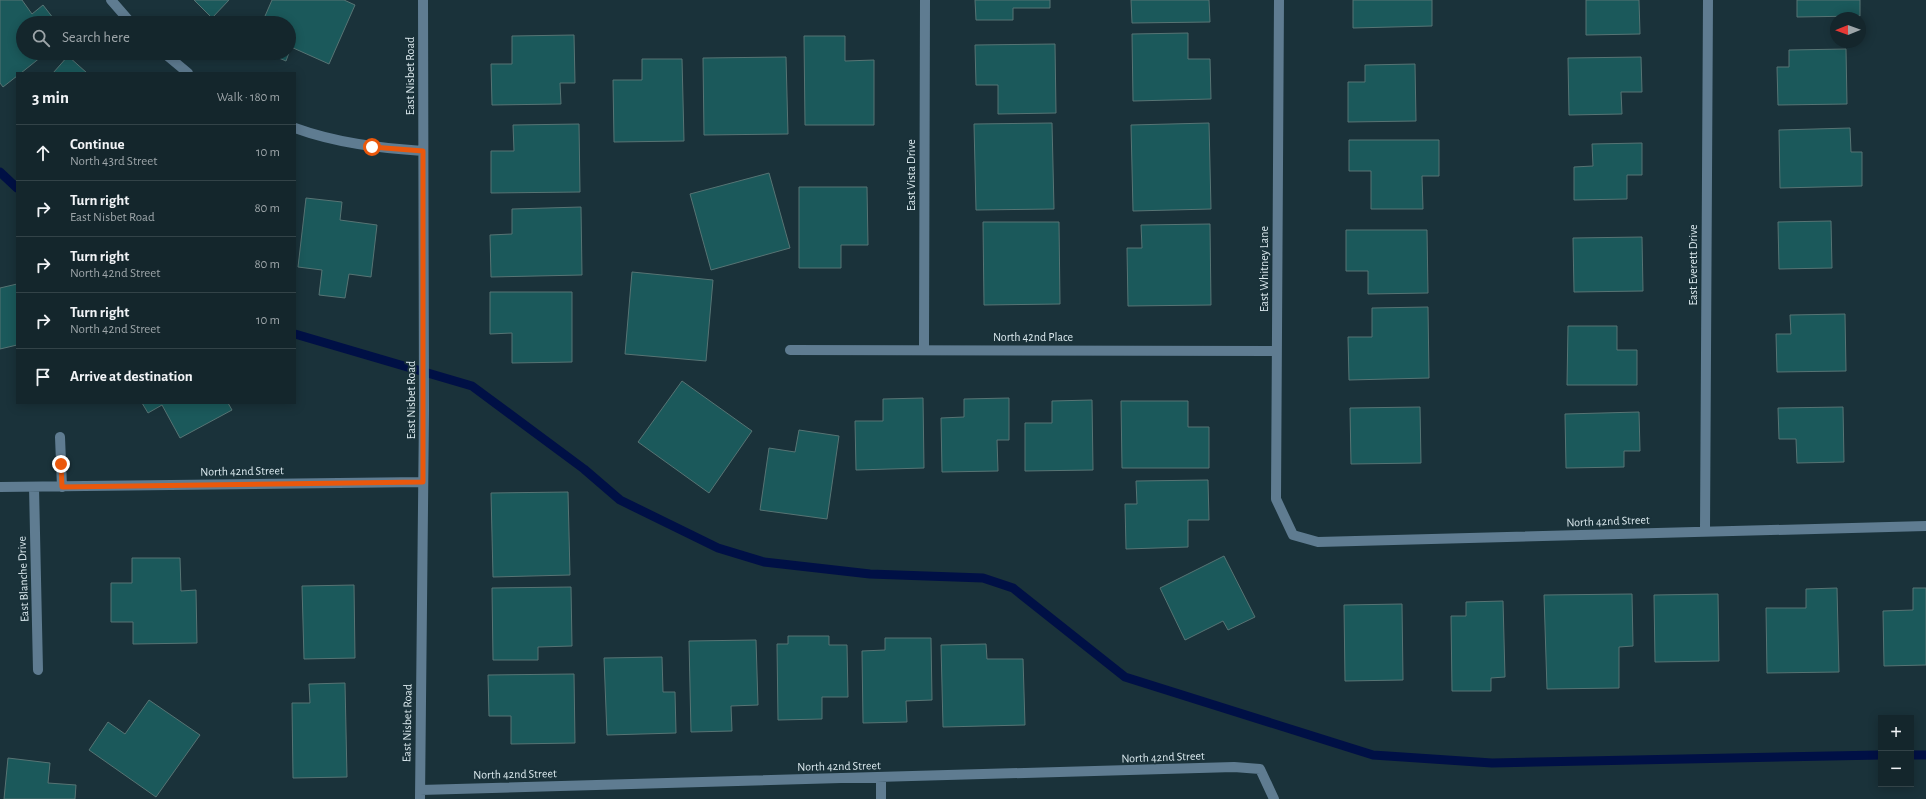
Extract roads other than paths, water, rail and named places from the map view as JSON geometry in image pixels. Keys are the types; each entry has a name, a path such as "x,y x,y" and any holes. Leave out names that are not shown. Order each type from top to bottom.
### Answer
{"street":[{"path":"111,0 125,16"},
{"name":"East Nisbet Road","path":"420,794 424,410 423,0"},
{"name":"East Vista Drive","path":"924,350 925,0"},
{"name":"East Whitney Lane","path":"1279,0 1276,499 1293,535"},
{"name":"East Everett Drive","path":"1705,531 1708,0"},
{"path":"172,60 187,72"},
{"path":"296,128 310,134 372,147 423,151"},
{"name":"North 42nd Place","path":"790,350 1276,351"},
{"path":"60,437 62,487"},
{"name":"North 42nd Street","path":"0,487 423,482"},
{"name":"East Blanche Drive","path":"34,487 38,670"},
{"name":"North 42nd Street","path":"1293,535 1318,542 1926,526"},
{"name":"North 42nd Street","path":"420,794 1234,767 1260,769 1274,799"},
{"path":"881,778 881,799"}],"waterway":[{"path":"0,172 16,187"},
{"path":"296,334 472,386 584,469 620,500 718,548 764,562 870,574 983,578 1013,588 1125,677 1373,755 1492,763 1878,755"},
{"path":"1914,755 1926,755"}]}
